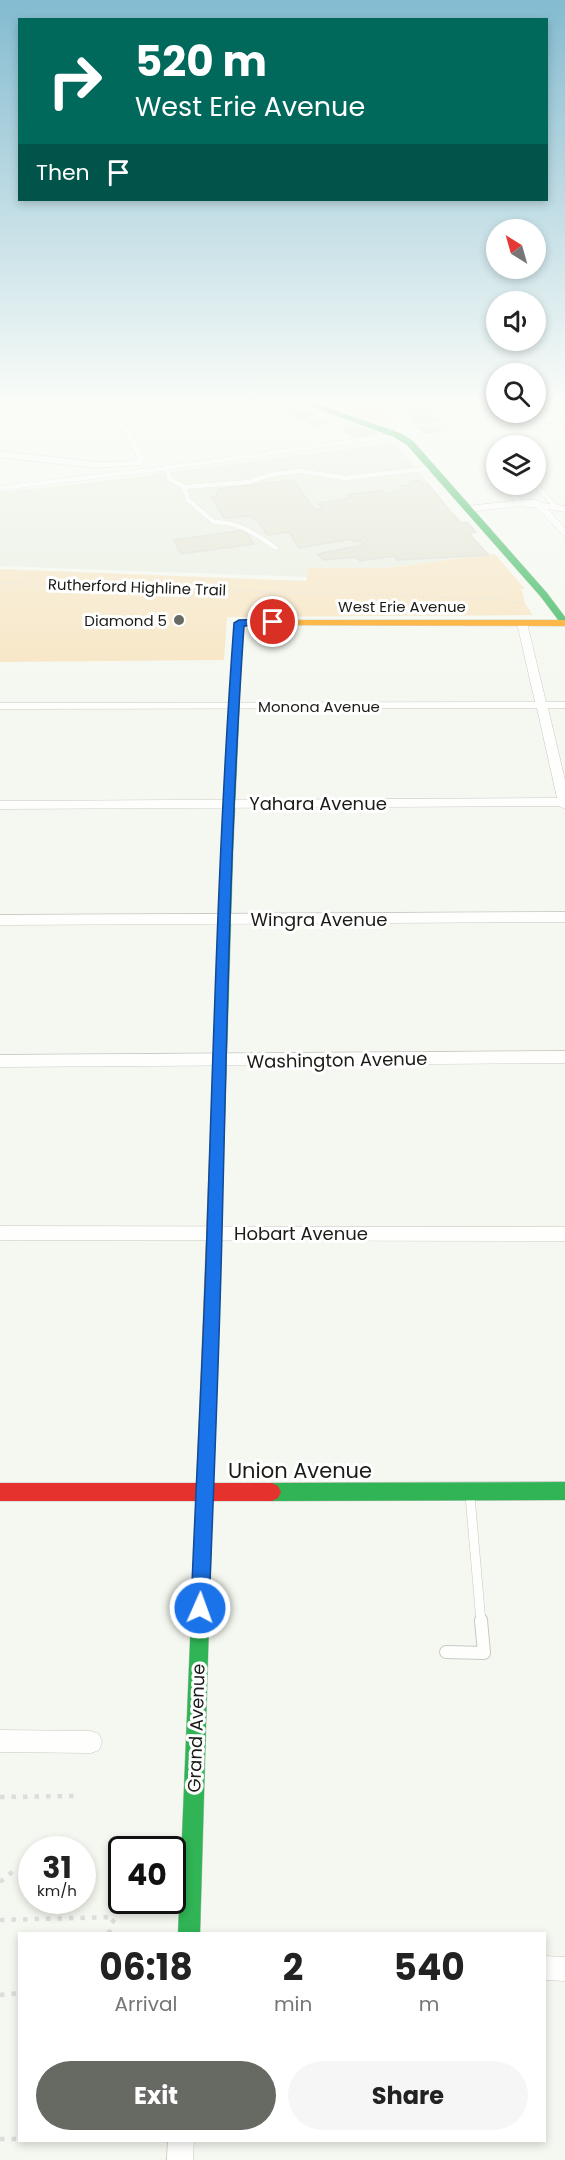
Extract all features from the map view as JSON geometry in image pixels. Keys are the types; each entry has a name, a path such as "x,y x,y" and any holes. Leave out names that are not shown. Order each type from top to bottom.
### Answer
{"street":[{"path":"464,503 544,595 565,623"},
{"path":"469,509 520,503 537,503 561,508"},
{"path":"537,503 565,534"},
{"name":"West Erie Avenue","path":"239,623 565,623"},
{"name":"Grand Avenue","path":"189,1932 218,1061 233,707 239,623"},
{"path":"522,623 565,803"},
{"name":"Monona Avenue","path":"0,706 565,705"},
{"name":"Yahara Avenue","path":"0,805 565,803"},
{"name":"Wingra Avenue","path":"0,920 565,917"},
{"name":"Washington Avenue","path":"0,1061 565,1057"},
{"name":"Hobart Avenue","path":"0,1233 565,1234"},
{"name":"Union Avenue","path":"0,1492 565,1491"},
{"path":"0,1741 91,1742"},
{"path":"546,1968 565,1969"},
{"path":"180,2160 181,2142"}],"lane":[{"path":"191,503 214,522 230,522 245,527 276,548"},
{"path":"446,1653 484,1653 470,1491"}],"path":[{"name":"Rutherford Highline Trail","path":"0,583 498,599 525,604"},
{"path":"0,1797 77,1796"},
{"path":"0,1882 17,1868"},
{"path":"109,1932 111,1924 117,1914"},
{"path":"0,1920 115,1917"},
{"path":"0,1995 18,1994"},
{"path":"0,2139 18,2139"}],"shaded area":[{"path":"0,503 445,503 489,555 386,568 309,568 308,577 0,566"},
{"path":"495,554 525,589 517,589 522,590 525,604 533,615 227,617 224,660 0,662 0,569 306,581 308,568 386,568"}],"building":[{"path":"215,503 310,503 315,510 323,509 320,503 443,503 460,523 467,522 476,532 469,534 489,555 397,560 394,556 360,561 355,557 324,560 317,554 364,545 360,540 354,542 351,539 299,548 289,532 267,535 259,522 250,516 224,518"},
{"path":"244,530 254,544 181,554 174,540"}],"traffic: fast":[{"path":"463,503 544,595 565,623"},
{"path":"218,1116 227,852 239,623 274,623"},
{"path":"189,1932 206,1448"},
{"path":"272,1492 565,1491"}],"traffic: slow":[{"path":"274,623 565,623"},
{"path":"206,1448 218,1116"}],"traffic: jam":[{"path":"0,1492 272,1492"}],"place":[{"name":"Diamond 5","path":"179,620"}],"route":[{"path":"200,1608 218,1061 233,707 239,623 273,622"}]}
